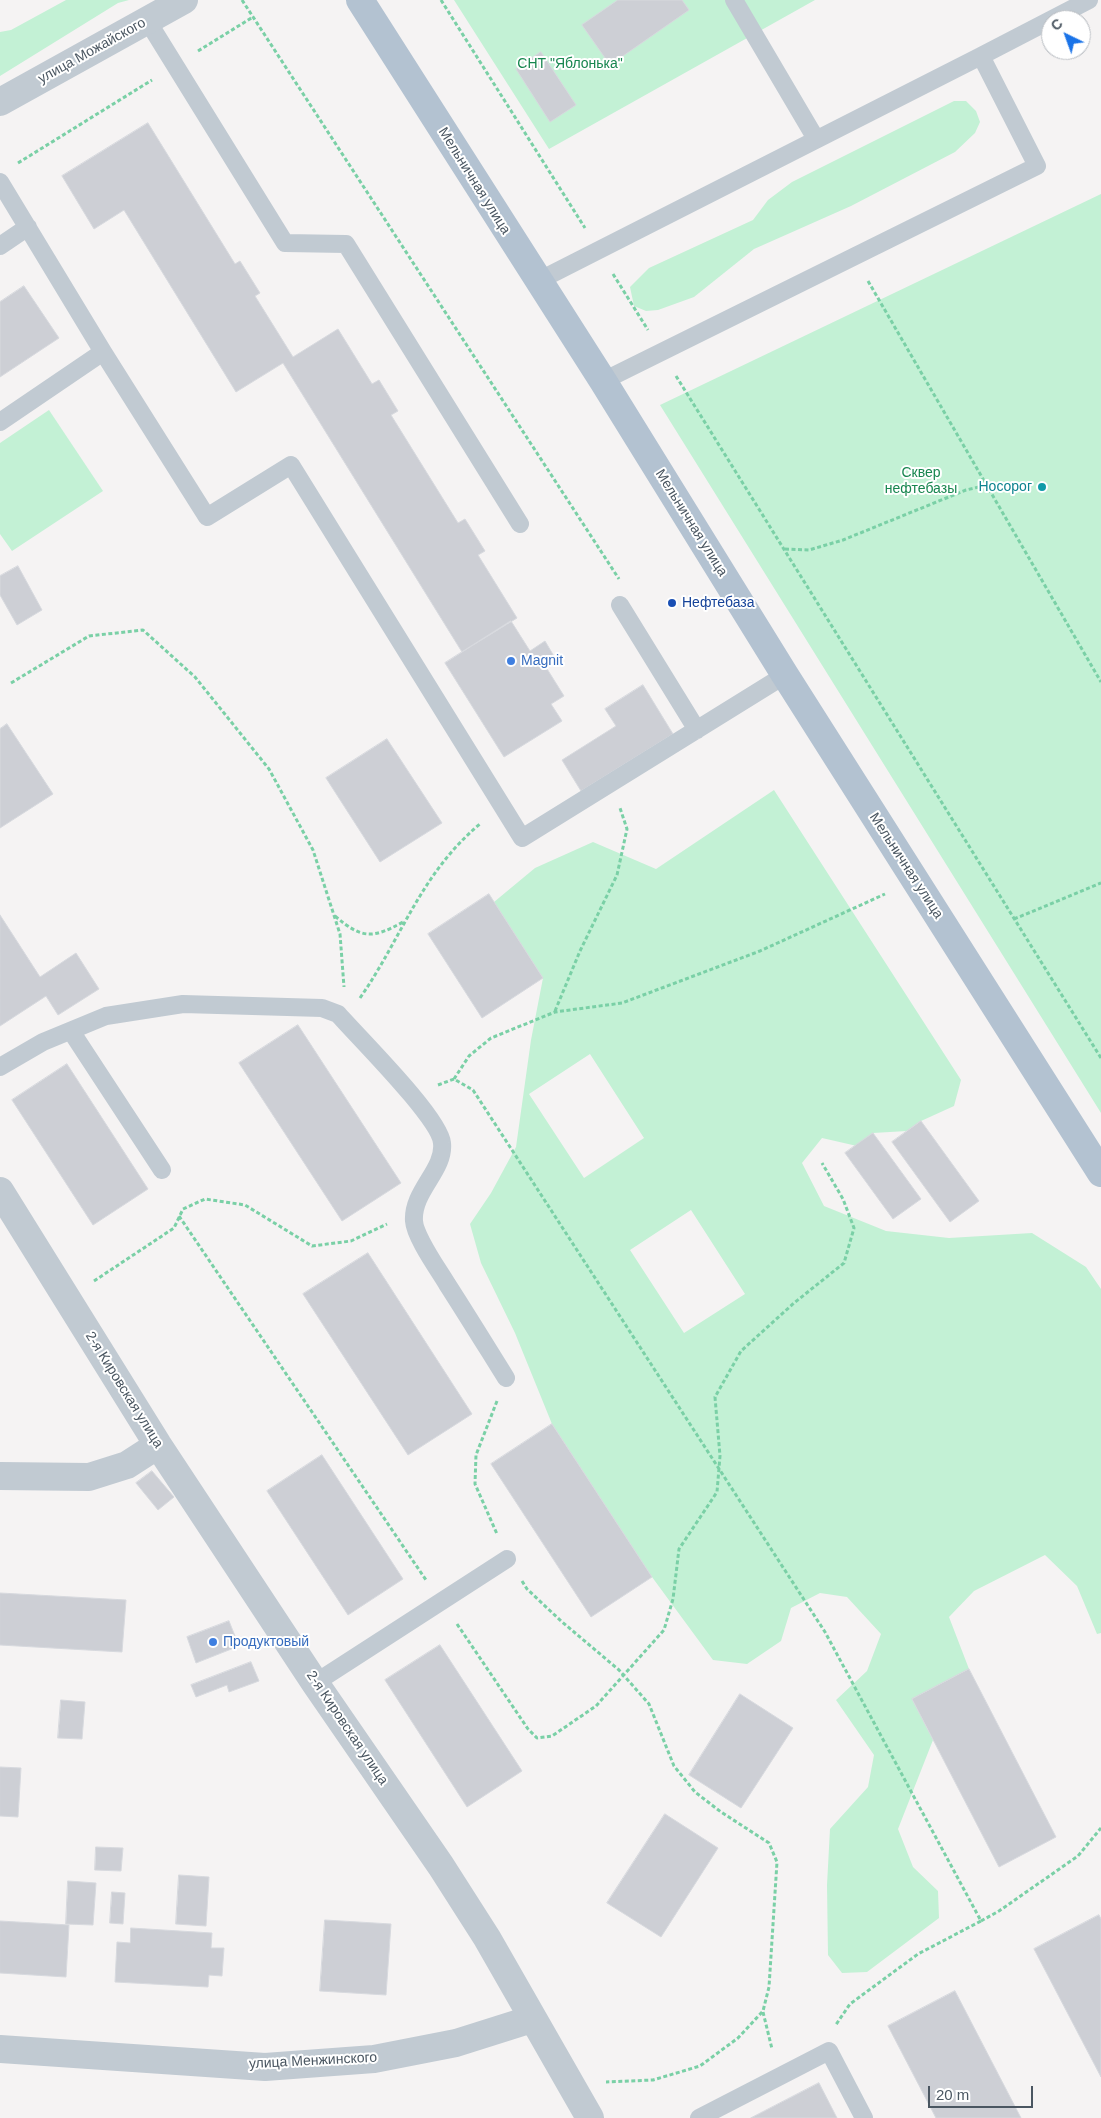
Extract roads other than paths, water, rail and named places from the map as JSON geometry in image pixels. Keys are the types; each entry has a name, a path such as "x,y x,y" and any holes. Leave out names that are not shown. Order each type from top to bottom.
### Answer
{"main road":[{"name":"Мельничная улица","path":"360,0 603,381 785,675 1101,1174"}],"street":[{"name":"улица Можайского","path":"0,102 184,0"},
{"name":"2-я Кировская улица","path":"0,1191 158,1445 316,1683 441,1866 487,1938 590,2118"},
{"path":"0,1476 89,1477 127,1465 158,1445"},
{"name":"улица Менжинского","path":"0,2049 266,2067 374,2059 456,2043 532,2019"}],"lane":[{"path":"734,0 816,139"},
{"path":"538,281 1090,0"},
{"path":"147,20 285,243 346,244 520,524"},
{"path":"603,381 1037,166 981,56"},
{"path":"0,182 103,352 207,517 291,465 522,838 785,675"},
{"path":"0,246 28,227"},
{"path":"0,422 103,352"},
{"path":"620,604 697,730"},
{"path":"0,1067 43,1042 106,1016 184,1004 322,1008 341,1017 411,1094 432,1122 442,1143 438,1163 418,1196 414,1221 427,1252 506,1378"},
{"path":"71,1031 162,1170"},
{"path":"316,1683 508,1559"},
{"path":"699,2118 830,2051 864,2118"}],"place":[{"name":"Носорог","path":"1042,487"},
{"name":"Нефтебаза","path":"672,603"},
{"name":"Magnit","path":"511,661"},
{"name":"Продуктовый","path":"213,1642"}],"park label":[{"name":"СНТ \"Яблонька\"","path":"570,64"},
{"name":"Сквер нефтебазы","path":"921,482"}]}
